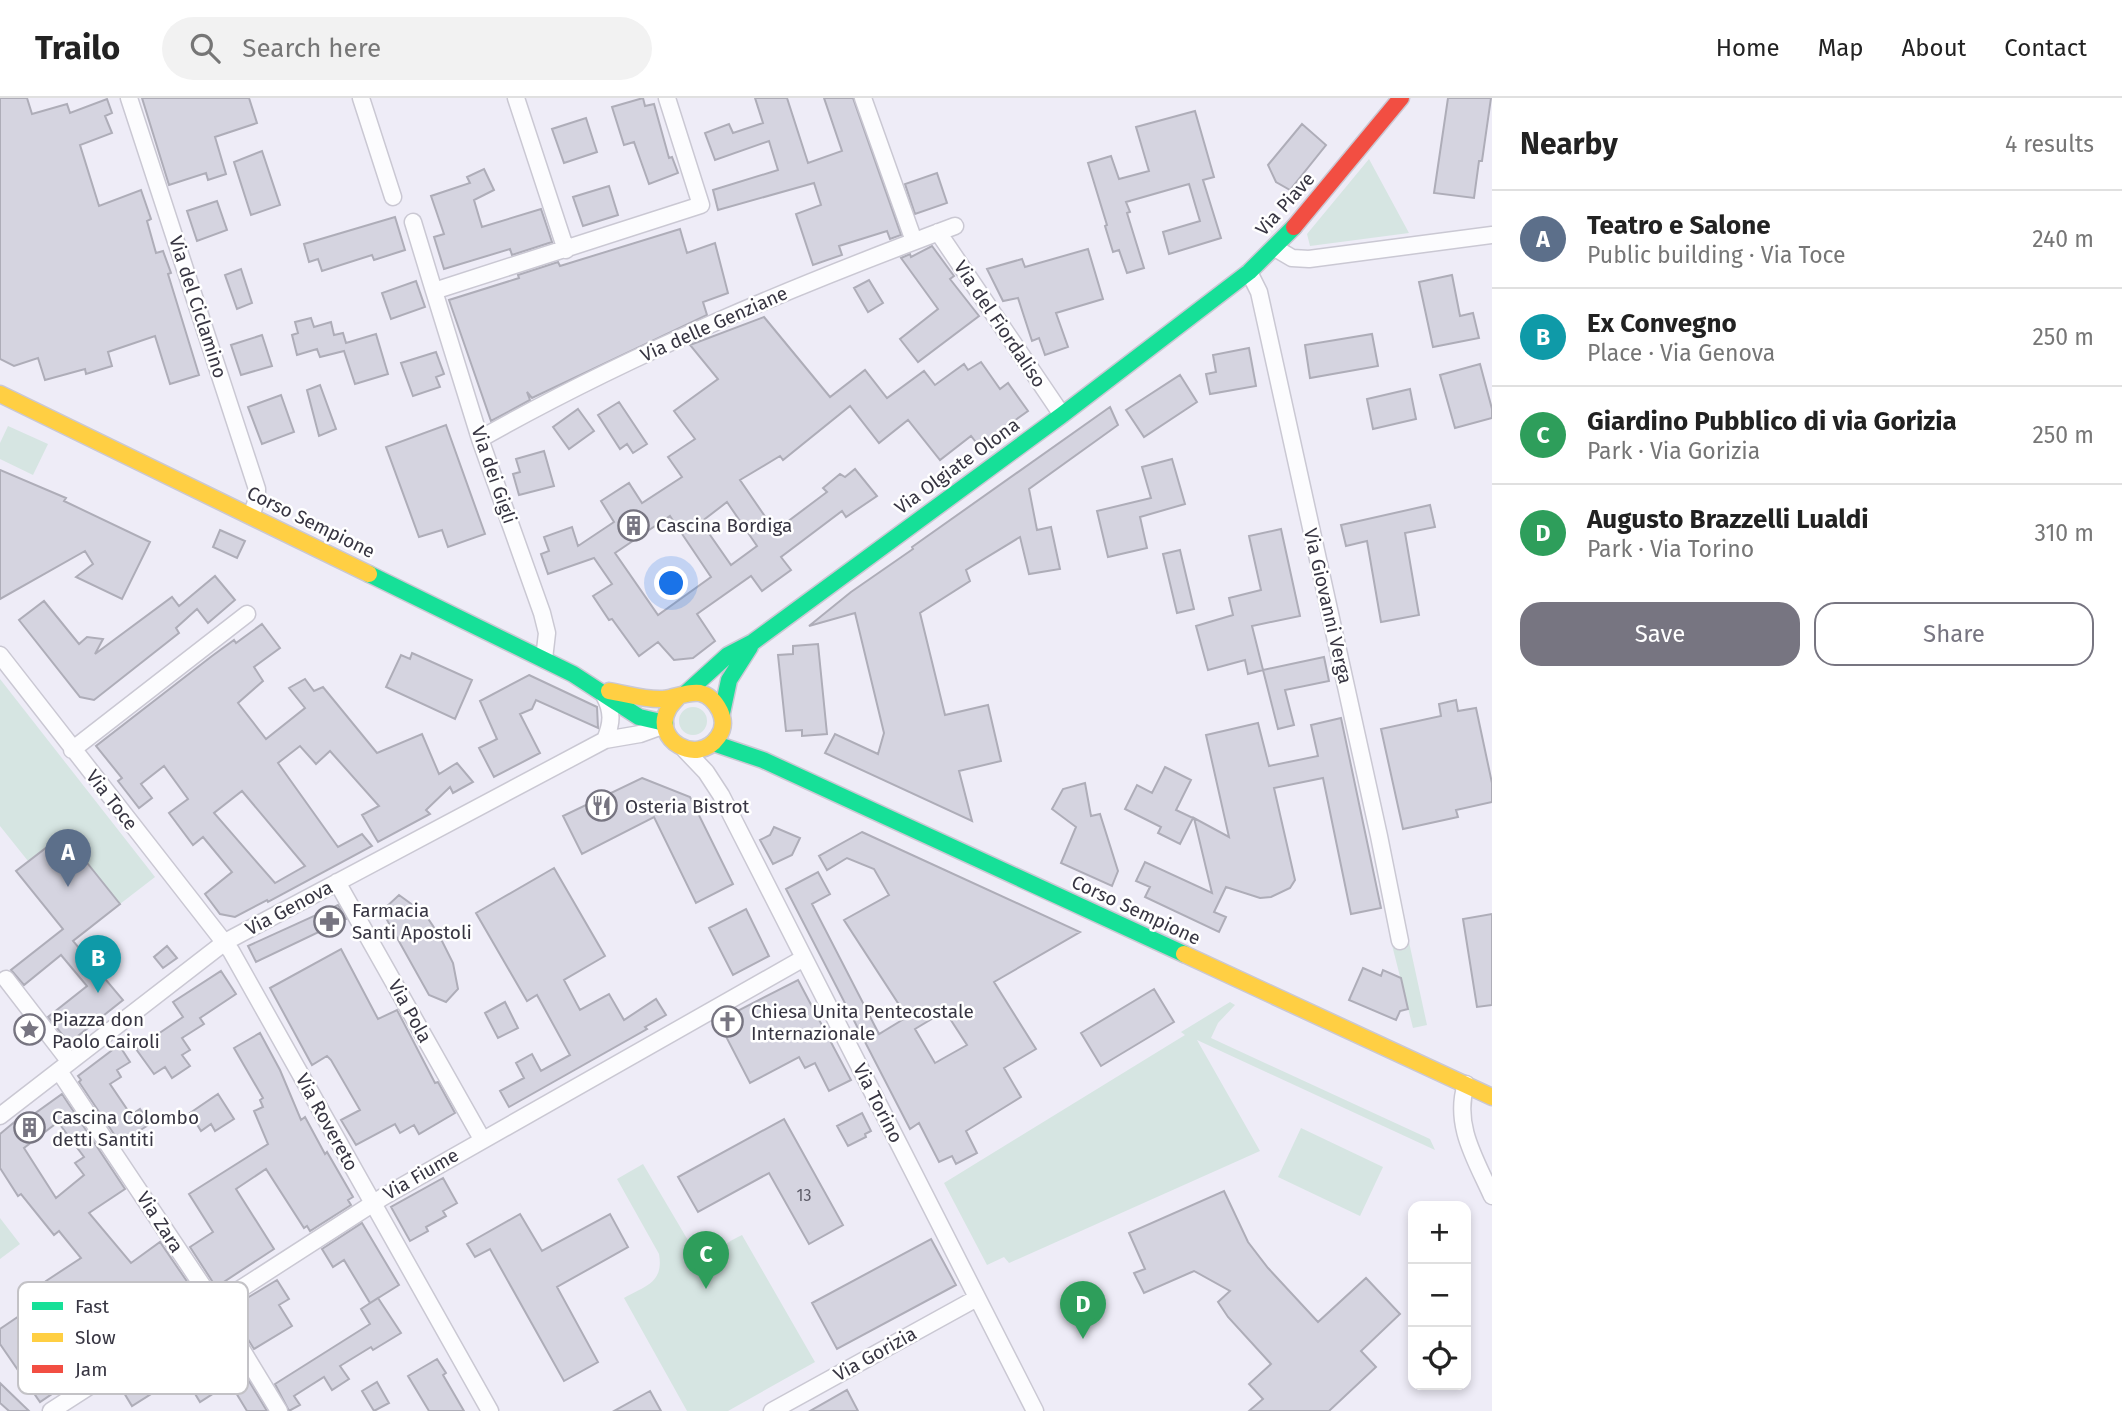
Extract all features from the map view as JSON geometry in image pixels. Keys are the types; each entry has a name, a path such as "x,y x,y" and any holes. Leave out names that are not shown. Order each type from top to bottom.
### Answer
{"main road":[{"name":"Via Piave","path":"1184,323 1275,248 1320,198 1401,98"},
{"name":"Via Olgiate Olona","path":"682,696 728,655 753,642 1184,323"},
{"name":"Corso Sempione","path":"0,394 544,659 601,690 616,703 645,719 665,724"},
{"name":"Via Olgiate Olona","path":"722,716 729,680 753,642"},
{"name":"Corso Sempione","path":"601,690 652,698 702,694 709,697 718,706 722,716 763,760"},
{"path":"682,696 668,708 665,724 672,741 685,750"},
{"path":"712,745 721,732 722,716"},
{"name":"Corso Sempione","path":"685,750 701,750 712,745 763,760 1492,1097"}],"street":[{"name":"Via del Ciclamino","path":"129,98 257,489 257,499 251,516"},
{"path":"361,98 393,197"},
{"path":"516,98 566,250"},
{"path":"434,291 701,205 667,98"},
{"path":"863,98 914,241"},
{"name":"Via dei Gigli","path":"413,222 481,439 545,623 544,659"},
{"name":"Via delle Genziane","path":"481,439 709,323 955,226"},
{"name":"Via del Fiordaliso","path":"938,232 1062,415"},
{"path":"1275,248 1292,258 1309,259 1492,235"},
{"name":"Via Giovanni Verga","path":"1249,272 1259,292 1400,942"},
{"path":"72,750 247,614"},
{"name":"Via Toce","path":"0,657 225,942"},
{"path":"601,690 612,714 606,740"},
{"name":"Via Genova","path":"0,1116 225,942 606,740 650,731 665,724"},
{"name":"Via Torino","path":"712,745 721,795"},
{"name":"Via Torino","path":"685,750 706,772 721,795 1035,1411"},
{"name":"Via Pola","path":"337,882 482,1139"},
{"name":"Via Rovereto","path":"225,942 490,1411"},
{"name":"Via Fiume","path":"248,1282 372,1203 804,958"},
{"path":"6,979 64,1066"},
{"name":"Via Zara","path":"64,1066 200,1282"},
{"path":"1466,1084 1460,1105 1461,1120 1492,1196"},
{"name":"Via Gorizia","path":"772,1411 977,1298"},
{"name":"Via Zara","path":"248,1360 279,1411"},
{"name":"Via Fiume","path":"51,1411 77,1394"}],"shaded area":[{"path":"1369,159 1409,233 1310,246 1307,234"},
{"path":"8,426 48,444 33,475 0,459 0,443"},
{"path":"0,679 155,877 120,904 64,834 28,861 0,826"},
{"path":"693,707 703,711 707,721 703,731 693,735 683,731 679,721 683,711"},
{"path":"1409,942 1427,1025 1413,1028 1392,945"},
{"path":"1230,1002 1235,1005 1218,1023 1211,1038 1430,1139 1435,1150 1197,1040 1260,1151 1009,1263 1004,1257 987,1265 944,1183 1185,1035 1181,1032"},
{"path":"1301,1128 1383,1167 1360,1216 1278,1177"},
{"path":"643,1164 689,1242 709,1250 742,1235 815,1362 728,1411 687,1411 624,1298 656,1278 660,1264 659,1254 617,1179"},
{"path":"0,1218 20,1244 0,1259"}],"building":[{"path":"0,98 27,98 32,114 67,104 70,113 107,99 112,113 105,116 112,133 80,145 99,206 141,190 151,219 147,221 156,253 163,251 171,273 168,274 199,375 170,384 155,336 108,352 112,366 86,374 85,369 45,380 38,358 14,366 0,359"},
{"path":"142,98 249,98 257,123 215,137 226,174 208,180 206,173 169,185"},
{"path":"643,98 645,106 654,104 669,158 672,157 678,173 649,184 634,142 624,145 612,107"},
{"path":"755,98 787,98 808,163 842,151 824,98 853,98 901,235 890,239 887,231 839,246 842,255 813,265 796,214 821,205 814,183 718,210 713,190 778,170 769,141 715,160 705,133 729,124 733,133 763,123"},
{"path":"1448,98 1491,98 1474,198 1434,193"},
{"path":"1195,111 1214,177 1203,180 1221,238 1169,254 1163,232 1200,221 1189,184 1126,202 1144,268 1127,273 1119,250 1113,252 1088,163 1111,156 1119,179 1149,171 1136,127"},
{"path":"586,118 597,152 564,163 552,129"},
{"path":"1302,124 1326,145 1290,190 1276,182 1268,165"},
{"path":"262,151 280,205 251,215 234,162"},
{"path":"484,169 494,190 474,200 482,227 541,209 552,242 512,255 510,249 444,269 434,237 444,234 431,196 470,183 467,177"},
{"path":"937,173 947,203 915,214 905,184"},
{"path":"609,186 618,215 583,226 573,197"},
{"path":"217,201 227,230 197,241 187,211"},
{"path":"395,217 405,250 374,260 372,255 322,271 318,259 309,262 304,244"},
{"path":"680,229 687,253 715,243 728,293 703,302 707,315 532,398 527,392 530,400 491,421 449,300 519,278 518,275 558,262 560,266"},
{"path":"932,246 954,276 950,279 979,316 918,362 900,339 938,309 901,258 910,254 911,257"},
{"path":"1088,249 1103,299 1056,313 1068,347 1045,355 1039,338 1032,341 1018,298 1003,301 987,269 1022,259 1025,267"},
{"path":"241,269 252,303 237,309 225,275"},
{"path":"1452,275 1460,316 1473,313 1479,338 1433,347 1419,282"},
{"path":"869,280 883,303 868,312 854,288"},
{"path":"416,281 425,307 391,319 382,293"},
{"path":"764,317 830,397 865,370 887,398 924,371 935,385 964,364 968,370 981,362 1000,389 1008,383 1028,411 979,446 971,436 940,460 908,420 879,443 850,406 783,460 780,456 740,480 775,531 827,492 823,488 840,474 845,477 855,469 877,496 846,517 842,511 781,557 791,570 762,591 751,576 697,614 715,641 693,658 674,660 658,642 639,656 593,596 612,584 594,558 548,574 541,554 549,551 544,537 572,527 578,546 614,522 601,501 629,483 642,503 682,477 668,457 695,439 674,411 718,379 690,345","holes":["727,502 757,546 731,565 701,522","670,516 711,577 658,615 615,553"]},
{"path":"311,318 314,327 331,322 334,335 343,333 346,343 376,334 388,374 355,384 344,351 320,357 317,349 297,355 292,335 298,333 295,322"},
{"path":"1372,334 1378,366 1310,378 1305,345"},
{"path":"262,335 272,366 241,375 231,345"},
{"path":"1249,348 1256,386 1210,394 1206,374 1216,372 1213,355"},
{"path":"436,352 444,374 436,377 440,387 413,396 401,363"},
{"path":"1480,364 1492,418 1455,428 1440,375"},
{"path":"1180,375 1197,402 1144,437 1126,410"},
{"path":"320,385 336,429 319,436 307,390"},
{"path":"1410,389 1416,419 1373,429 1367,399"},
{"path":"281,395 294,432 262,444 248,407"},
{"path":"619,402 647,444 633,453 627,444 620,449 598,415"},
{"path":"1110,407 1118,425 1029,489 1037,530 1051,527 1060,569 1029,574 1020,537 966,570 970,581 920,613 945,715 988,705 1001,761 959,771 972,821 825,753 835,734 878,754 884,733 855,613 809,626 851,592 913,549 912,547"},
{"path":"578,409 594,431 569,449 553,427"},
{"path":"446,425 485,534 448,547 442,530 419,537 386,447"},
{"path":"544,451 554,486 519,495 513,474 520,472 516,459"},
{"path":"1172,459 1185,504 1140,517 1147,548 1108,557 1097,511 1151,498 1142,467"},
{"path":"0,470 66,498 64,501 150,542 122,599 76,577 93,564 85,551 0,599"},
{"path":"1430,505 1435,527 1405,533 1419,615 1381,622 1367,541 1346,546 1341,525"},
{"path":"1281,529 1300,616 1252,626 1263,670 1248,674 1245,660 1208,670 1196,626 1233,615 1229,598 1261,590 1249,536"},
{"path":"220,530 245,541 237,558 213,547"},
{"path":"1180,550 1194,609 1177,613 1163,554"},
{"path":"215,576 235,600 208,623 197,609 176,628 179,633 94,700 80,697 19,620 44,601 79,644 87,637 103,639 95,654 172,597 179,606"},
{"path":"262,624 280,648 254,667 263,681 238,703 266,739 305,708 289,688 305,679 314,691 323,687 377,753 422,734 439,774 457,763 473,782 453,793 450,787 426,810 430,814 378,842 362,815 379,806 330,751 316,764 300,746 278,763 338,847 362,834 372,846 235,917 220,914 205,894 232,872 203,837 193,845 169,813 188,799 164,766 141,784 152,798 139,808 118,781 122,778 96,746 212,656 234,640 236,643","holes":["242,791 305,866 275,883 214,813"]},
{"path":"818,644 827,734 802,736 802,730 786,731 778,655 793,654 793,646"},
{"path":"412,653 472,680 455,719 386,687 401,655 410,659"},
{"path":"1324,657 1329,681 1285,690 1294,725 1278,729 1263,670"},
{"path":"529,675 597,707 598,728 536,700 532,709 520,714 540,753 494,777 479,748 497,739 480,701"},
{"path":"1456,700 1458,711 1476,708 1492,783 1492,802 1456,810 1458,817 1403,829 1381,729 1441,716 1439,704"},
{"path":"1341,718 1381,908 1351,914 1323,778 1274,788 1295,880 1290,888 1271,897 1260,898 1226,887 1214,912 1226,917 1219,932 1145,897 1150,887 1136,881 1145,862 1212,893 1194,818 1229,837 1206,735 1258,723 1269,766 1318,756 1311,725"},
{"path":"1165,767 1191,780 1176,810 1193,818 1180,844 1158,833 1161,827 1125,809 1137,785 1152,793"},
{"path":"642,778 690,797 733,884 696,903 654,817 582,854 563,816"},
{"path":"1085,783 1091,816 1100,814 1118,871 1112,886 1061,863 1076,827 1052,809 1063,789"},
{"path":"774,827 800,838 792,855 773,864 760,840 770,835"},
{"path":"862,832 1080,932 994,982 1036,1049 1004,1068 1021,1097 966,1131 977,1153 956,1164 952,1156 939,1162 919,1123 910,1129 786,889 818,872 830,894 812,904 879,1034 907,1017 844,920 889,895 874,869 847,858 827,870 819,856","holes":["945,1011 967,1045 935,1063 915,1029"]},
{"path":"64,834 120,904 73,941 123,1000 69,1043 48,1017 87,986 61,955 24,985 11,970 63,929 16,871"},
{"path":"554,868 605,956 564,980 580,1010 609,994 624,1020 656,999 666,1015 645,1027 647,1029 509,1107 500,1091 524,1078 516,1063 532,1054 541,1071 570,1055 537,995 527,1001 476,913"},
{"path":"399,895 425,914 453,963 458,989 446,1002 429,995 382,911"},
{"path":"338,905 346,919 256,962 248,946"},
{"path":"746,909 769,956 733,975 709,928"},
{"path":"1492,914 1492,1005 1477,1007 1463,919"},
{"path":"167,946 177,958 163,968 154,957"},
{"path":"341,949 378,1019 397,1010 435,1083 438,1082 455,1113 419,1134 414,1125 400,1133 395,1124 356,1145 341,1120 360,1110 327,1056 312,1065 270,988"},
{"path":"1363,968 1381,976 1383,970 1401,978 1408,1009 1400,1011 1396,1020 1349,1000"},
{"path":"221,971 236,994 200,1018 204,1024 182,1038 190,1050 182,1055 190,1066 172,1078 165,1067 154,1074 136,1049 183,1017 173,1002"},
{"path":"798,980 851,1080 829,1091 815,1063 805,1068 799,1057 750,1083 718,1021"},
{"path":"1154,989 1174,1022 1101,1066 1081,1033"},
{"path":"505,1002 518,1028 498,1038 485,1013"},
{"path":"260,1033 280,1070 301,1120 305,1117 353,1197 348,1200 351,1205 310,1231 307,1226 304,1228 266,1169 236,1189 274,1249 224,1282 213,1282 190,1247 213,1232 189,1194 268,1144 254,1111 263,1107 260,1100 263,1098 234,1048"},
{"path":"119,1045 130,1062 117,1070 121,1077 110,1084 131,1115 140,1109 150,1124 120,1143 79,1082 81,1080 78,1076"},
{"path":"62,1094 125,1189 89,1213 131,1263 160,1242 187,1282 47,1282 81,1258 59,1231 54,1235 21,1194 18,1196 0,1168 0,1134 24,1114 27,1119","holes":["58,1122 84,1157 75,1163 84,1175 56,1198 24,1148"]},
{"path":"218,1094 234,1119 215,1131 211,1124 201,1131 190,1113"},
{"path":"862,1113 871,1131 865,1134 866,1137 848,1146 837,1126"},
{"path":"784,1119 843,1225 809,1244 769,1173 698,1212 678,1177"},
{"path":"443,1178 457,1203 443,1211 446,1216 426,1227 428,1231 410,1241 391,1207"},
{"path":"1224,1191 1248,1242 1318,1322 1366,1278 1400,1314 1361,1351 1376,1367 1329,1411 1249,1411 1263,1399 1249,1384 1271,1364 1228,1317 1218,1302 1230,1291 1194,1271 1144,1293 1134,1273 1145,1269 1129,1233"},
{"path":"520,1214 542,1251 610,1214 628,1247 557,1287 598,1362 564,1381 490,1249 475,1257 467,1244"},
{"path":"362,1223 399,1285 370,1303 344,1260 333,1267 322,1249"},
{"path":"931,1239 956,1285 837,1349 812,1303"},
{"path":"277,1280 289,1299 279,1305 292,1326 254,1349 248,1339 248,1298"},
{"path":"378,1298 401,1333 340,1366 349,1379 332,1390 324,1377 294,1396 300,1405 289,1411 275,1384 370,1324 361,1309"},
{"path":"18,1317 18,1370 0,1344 0,1329"},
{"path":"437,1359 464,1411 429,1411 408,1376"},
{"path":"248,1379 267,1411 247,1411 237,1394 248,1394"},
{"path":"377,1382 389,1403 374,1411 362,1391"},
{"path":"0,1383 29,1411 9,1411 0,1403"},
{"path":"847,1390 858,1411 810,1411"},
{"path":"650,1391 661,1411 614,1411"},
{"path":"34,1394 52,1394 40,1402"},
{"path":"125,1394 151,1394 132,1406"},
{"path":"195,1394 213,1394 200,1402"}],"traffic: fast":[{"path":"685,694 728,655 753,642 1062,415 1249,272 1294,227"},
{"path":"369,574 573,674 639,717 665,723"},
{"path":"722,713 729,680 750,647"},
{"path":"713,743 763,760 1184,954"}],"traffic: slow":[{"path":"0,394 369,574"},
{"path":"609,691 656,699 691,693 706,696 718,708 723,721 720,734 709,746 699,750 689,749 679,746 671,739 666,731 665,721 669,708 678,697"},
{"path":"1184,954 1492,1097"}],"traffic: jam":[{"path":"1294,227 1401,98"}],"place":[{"name":"Cascina Bordiga","path":"633,525"},
{"name":"Osteria Bistrot","path":"602,806"},
{"name":"Teatro e Salone","path":"68,887"},
{"name":"Farmacia Santi Apostoli","path":"329,921"},
{"name":"Ex Convegno","path":"98,993"},
{"name":"Chiesa Unita Pentecostale Internazionale","path":"728,1022"},
{"name":"Piazza don Paolo Cairoli","path":"29,1030"},
{"name":"Cascina Colombo detti Santiti","path":"29,1128"},
{"name":"Giardino Pubblico di via Gorizia","path":"706,1289"},
{"name":"Augusto Brazzelli Lualdi","path":"1083,1339"}]}
